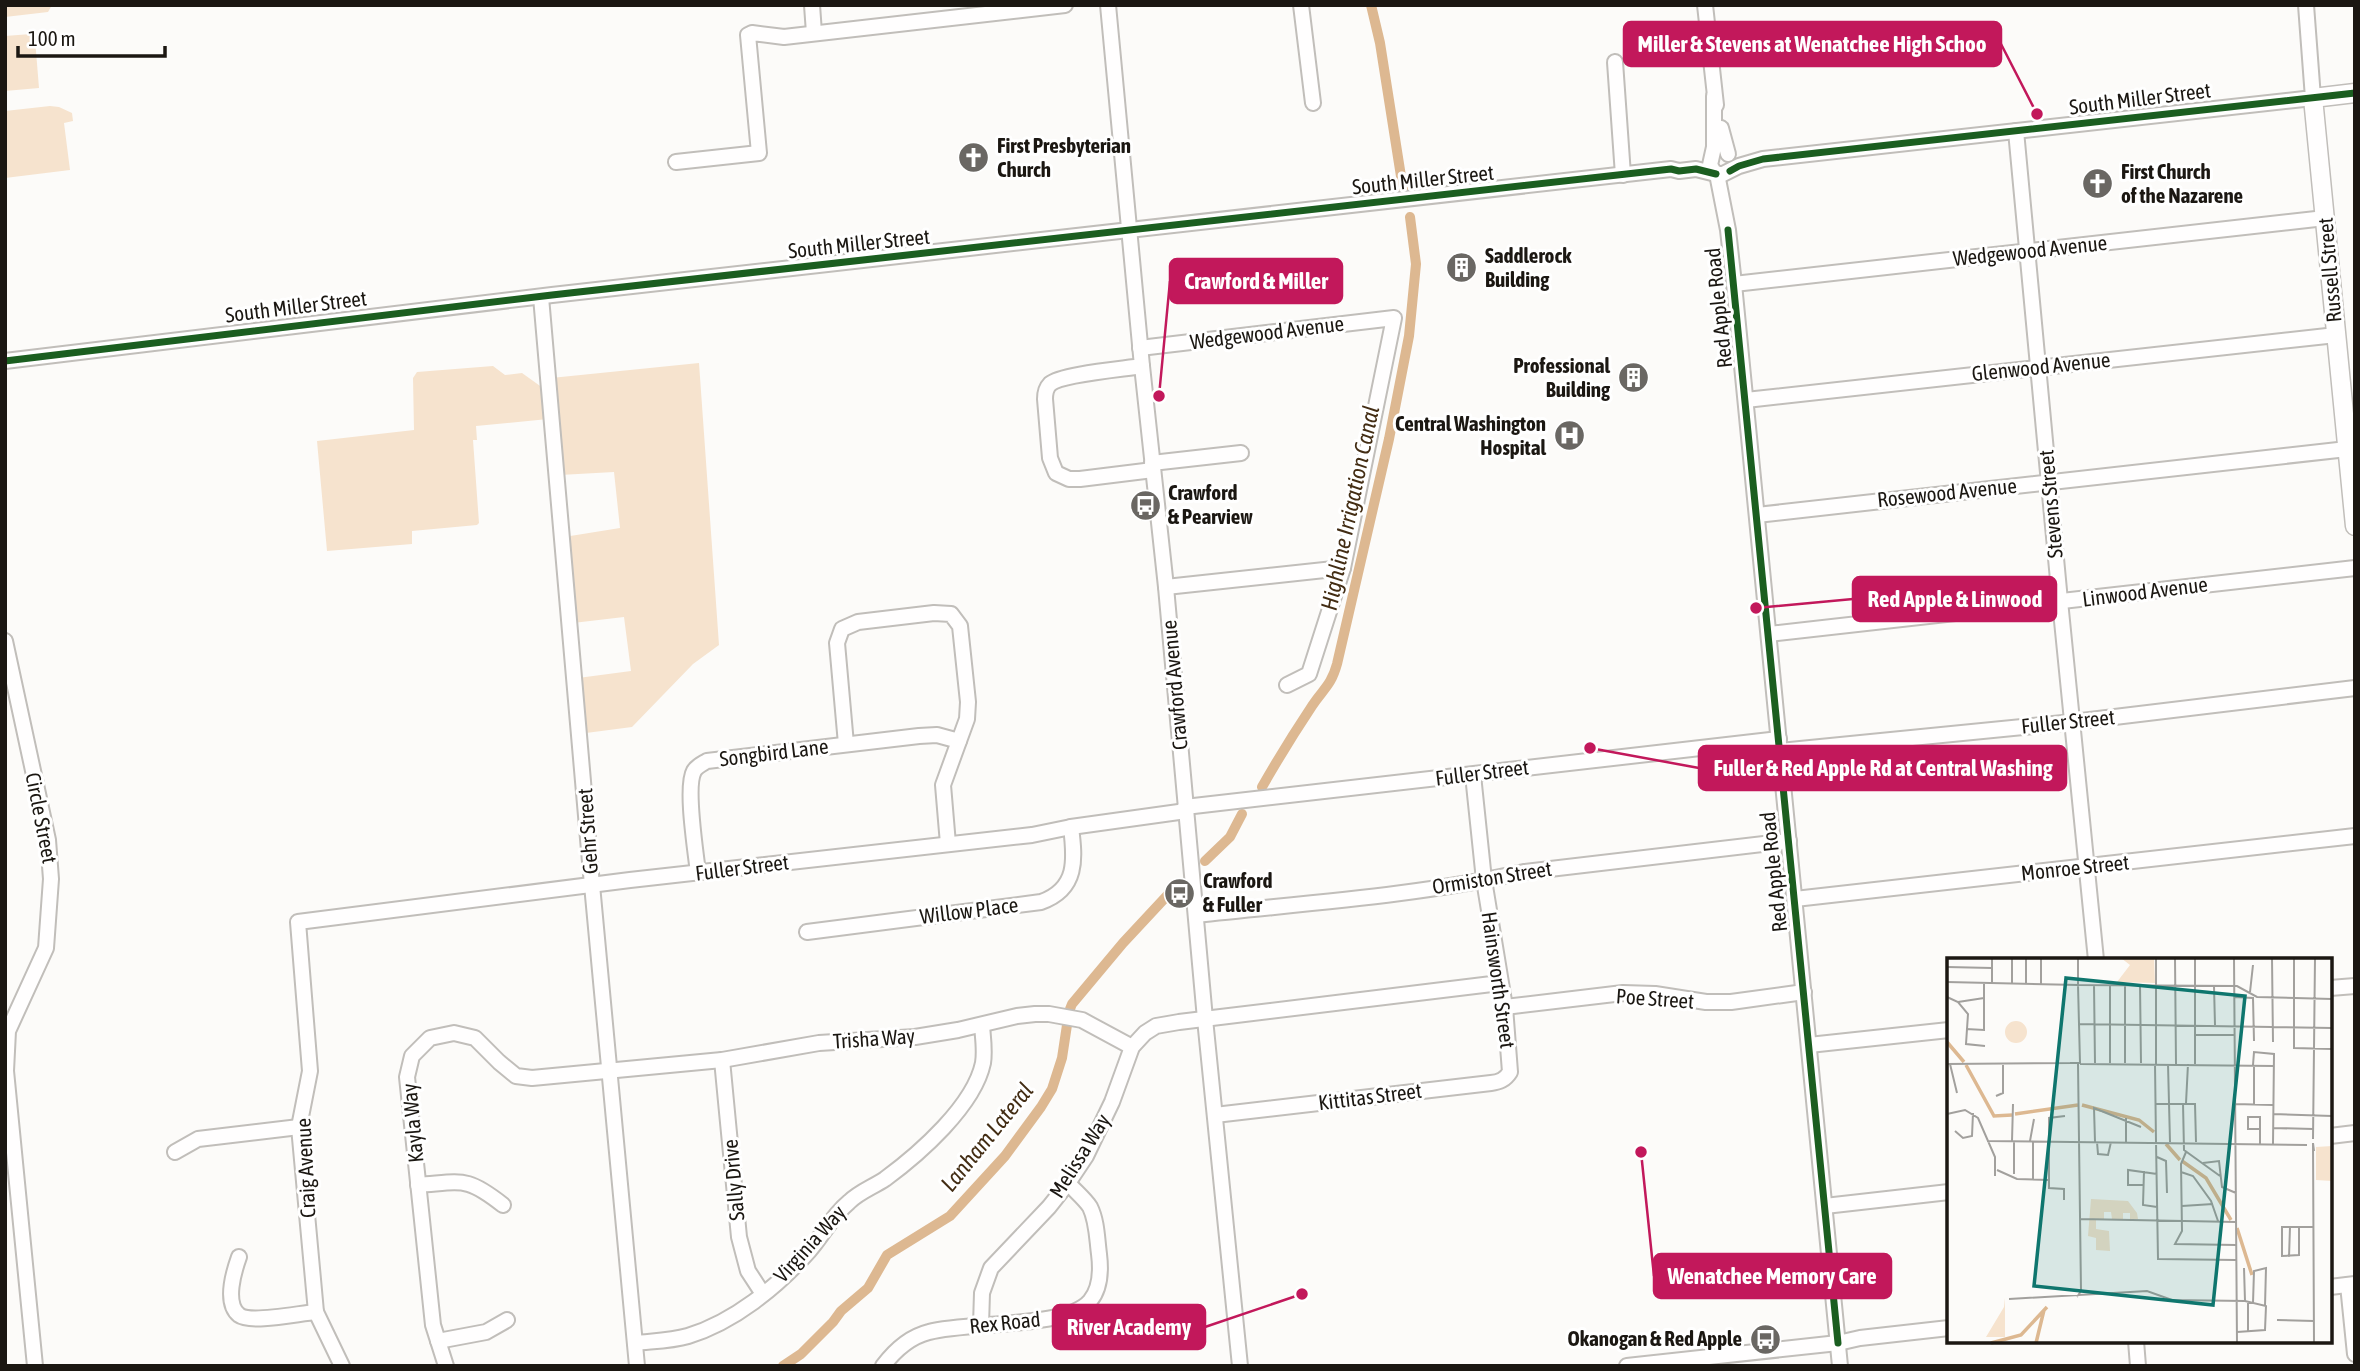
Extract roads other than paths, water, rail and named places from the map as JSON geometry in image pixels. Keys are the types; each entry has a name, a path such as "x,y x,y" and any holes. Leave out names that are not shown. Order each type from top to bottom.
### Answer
{"main road":[{"name":"South Miller Street","path":"2313,98 2355,93"},
{"name":"Russell Street","path":"2313,98 2355,526"}],"street":[{"path":"812,5 814,33"},
{"path":"676,162 759,153 748,35 752,33 784,37 1065,5"},
{"name":"Crawford Avenue","path":"1108,5 1240,1366"},
{"path":"1301,5 1313,103"},
{"path":"1705,5 1714,96 1714,147 1710,165 1723,173 1733,163 1724,144 1714,96"},
{"path":"2305,5 2313,98"},
{"path":"1615,62 1623,175"},
{"name":"South Miller Street","path":"5,361 541,297 1671,169 1723,173 1763,159 2313,98"},
{"name":"Stevens Street","path":"2016,131 2096,958"},
{"path":"1712,158 1718,153 1728,154"},
{"name":"South Miller Street","path":"1728,154 1763,159"},
{"name":"South Miller Street","path":"1671,169 1678,164 1712,158"},
{"name":"Red Apple Road","path":"1723,173 1840,1366"},
{"name":"Wedgewood Avenue","path":"1734,284 2325,218"},
{"name":"Gehr Street","path":"541,297 637,1366"},
{"name":"Wedgewood Avenue","path":"1140,348 1394,318 1343,568"},
{"name":"Glenwood Avenue","path":"1746,400 2336,335"},
{"path":"1142,366 1069,377 1049,384 1045,399 1050,458 1056,473 1069,479 1241,453"},
{"name":"Rosewood Avenue","path":"1757,515 2347,449"},
{"path":"1166,587 1343,568 1309,674 1287,685"},
{"name":"Linwood Avenue","path":"1769,634 2355,568"},
{"path":"846,744 837,643 842,629 858,622 934,612 951,614 960,626 969,712 943,785 948,844"},
{"name":"Circle Street","path":"5,641 48,840 51,879 46,948 12,1019 6,1042 6,1071 35,1366"},
{"name":"Fuller Street","path":"298,922 592,885 1032,835 1186,809 1473,775 1780,745 2073,722 2355,688"},
{"name":"Songbird Lane","path":"698,873 690,790 696,769 707,761 929,735 959,741"},
{"name":"Hainsworth Street","path":"1473,775 1484,880 1505,1007 1509,1060"},
{"name":"Willow Place","path":"807,932 1048,900 1060,892 1072,869 1070,827"},
{"name":"Monroe Street","path":"1795,899 2355,835"},
{"name":"Ormiston Street","path":"1196,915 1789,841"},
{"name":"Craig Avenue","path":"298,922 310,1071 299,1127 316,1312 342,1366"},
{"path":"1132,1047 1145,1033 1156,1027 1500,983"},
{"path":"2332,988 2355,986"},
{"name":"Poe Street","path":"1505,1007 1623,993 1731,1002 1804,992"},
{"name":"Trisha Way","path":"609,1071 722,1060 820,1043 882,1041 982,1026 1017,1016 1049,1014 1082,1020 1132,1047"},
{"name":"Virginia Way","path":"635,1343 688,1336 728,1319 763,1294 804,1257 841,1209 899,1168 955,1114 973,1088 982,1067 982,1026"},
{"path":"1809,1045 1947,1030"},
{"name":"Kayla Way","path":"446,1366 433,1325 407,1077 412,1056 430,1038 454,1032 475,1038 516,1076 532,1078 609,1071"},
{"name":"Melissa Way","path":"981,1325 982,1293 991,1268 1026,1233 1068,1183 1102,1125 1132,1047"},
{"name":"Sally Drive","path":"722,1060 739,1237 748,1271 763,1294"},
{"name":"Kittitas Street","path":"1215,1115 1499,1082 1510,1072 1509,1060"},
{"path":"175,1152 198,1139 299,1127"},
{"path":"2332,1136 2355,1133"},
{"path":"418,1185 464,1182 478,1186 503,1205"},
{"name":"Rex Road","path":"883,1366 898,1347 928,1332 1060,1317 1081,1309 1096,1293 1100,1268 1096,1228 1089,1206 1068,1183"},
{"path":"1825,1206 1947,1192"},
{"path":"239,1257 231,1280 234,1307 240,1315 260,1318 316,1312"},
{"path":"2332,1287 2351,1284 2355,1354"},
{"path":"438,1341 486,1332 507,1320"},
{"path":"1627,1366 1947,1328"},
{"path":"2136,1343 2138,1366"}],"waterway":[{"name":"Highline Irrigation Canal","path":"1371,5 1380,43 1403,189"},
{"name":"Highline Irrigation Canal","path":"1262,787 1329,682 1337,664 1389,439 1409,336 1416,264 1410,217"},
{"name":"Highline Irrigation Canal","path":"1205,861 1230,837 1242,814"},
{"name":"Lanham Lateral","path":"1070,1009 1123,943 1177,885"},
{"name":"Lanham Lateral","path":"783,1366 801,1354 841,1311 868,1288 887,1255 950,1216 1005,1156 1052,1089 1062,1058 1067,1025"}],"place":[{"name":"Miller & Stevens at Wenatchee High Schoo","path":"2037,114"},
{"name":"First Presbyterian Church","path":"974,158"},
{"name":"First Church of the Nazarene","path":"2098,184"},
{"name":"Saddlerock Building","path":"1462,268"},
{"name":"Professional Building","path":"1633,378"},
{"name":"Crawford & Miller","path":"1159,396"},
{"name":"Central Washington Hospital","path":"1569,436"},
{"name":"Crawford & Pearview","path":"1145,505"},
{"name":"Red Apple & Linwood","path":"1756,608"},
{"name":"Fuller & Red Apple Rd at Central Washing","path":"1590,748"},
{"name":"Crawford & Fuller","path":"1180,893"},
{"name":"Wenatchee Memory Care","path":"1641,1152"},
{"name":"River Academy","path":"1302,1294"},
{"name":"Okanogan & Red Apple","path":"1765,1339"}]}
